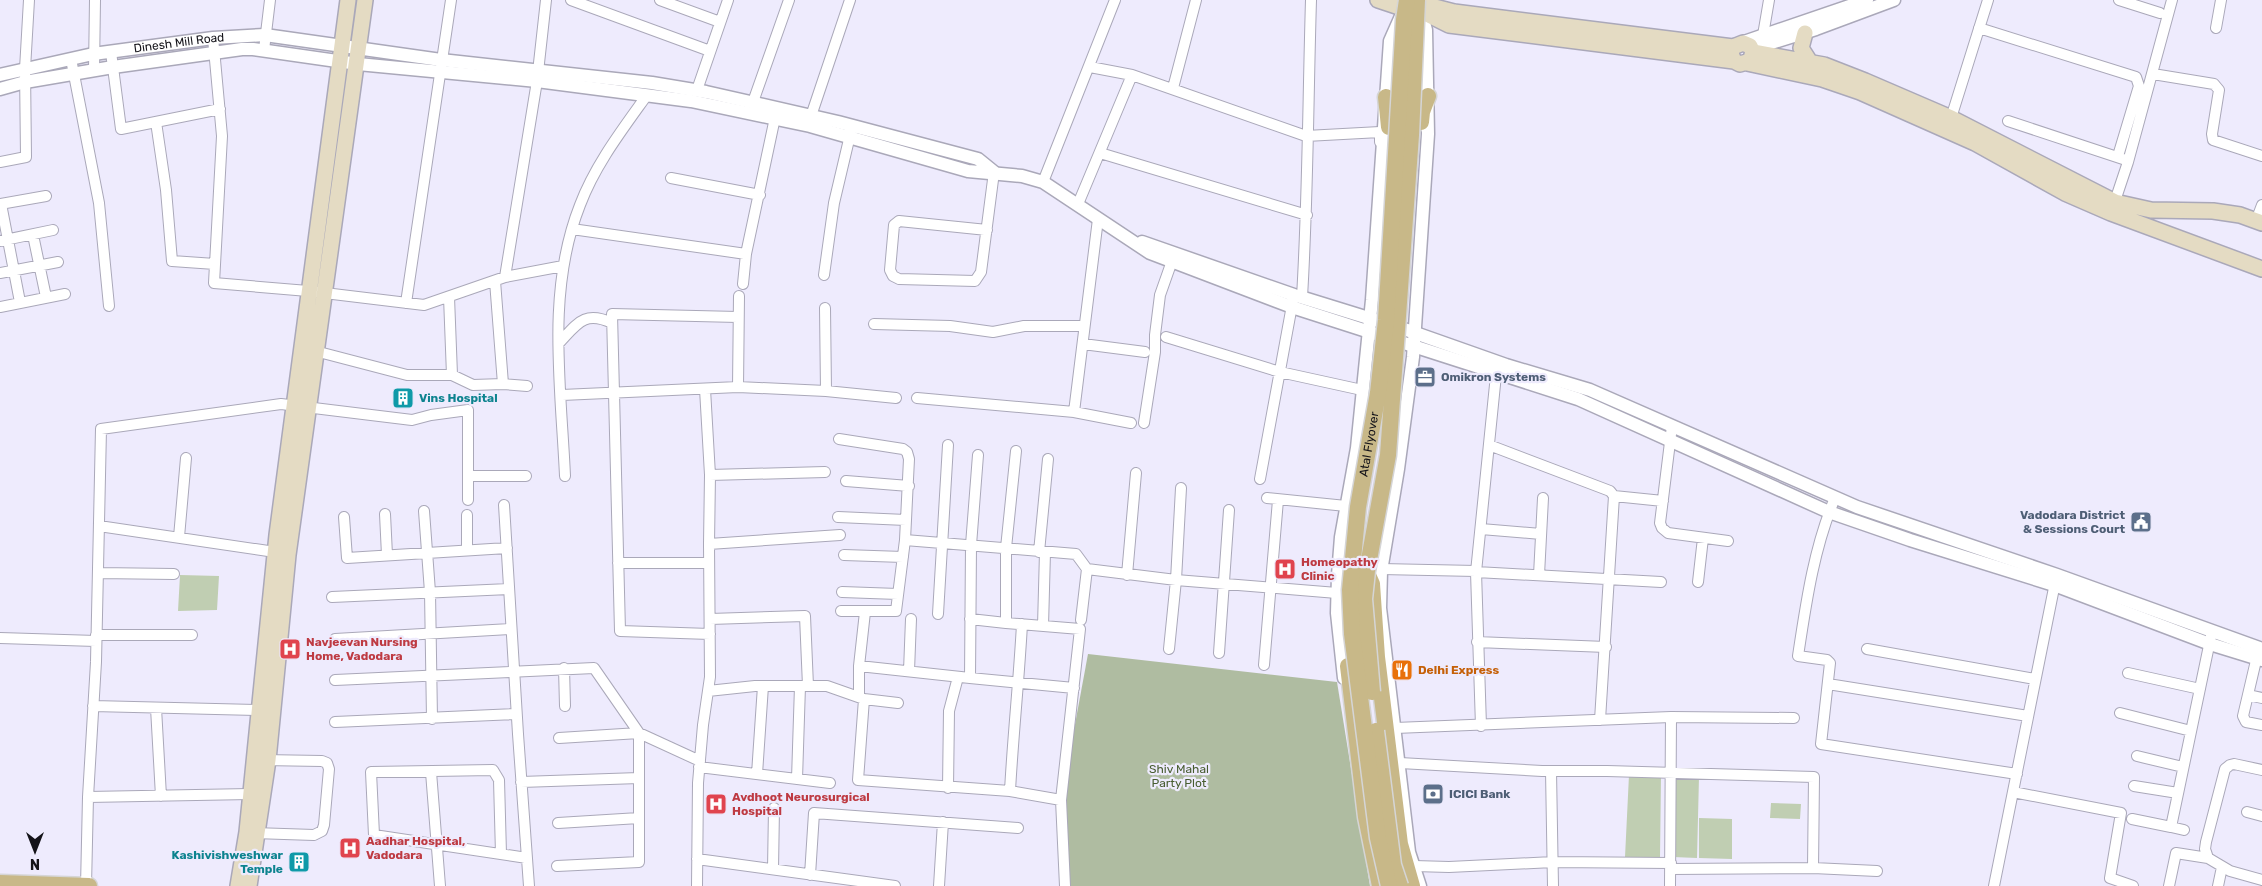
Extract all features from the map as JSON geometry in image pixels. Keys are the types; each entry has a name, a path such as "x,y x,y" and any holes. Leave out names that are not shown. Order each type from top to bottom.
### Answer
{"main road":[{"path":"238,886 251,832 309,408 315,351 316,292 348,0"},
{"path":"249,886 250,794 261,760 258,710 293,405 358,64 365,0"},
{"path":"1378,0 1404,5 1410,18 1423,7 1748,49 1824,65 1951,118 2113,207 2213,211 2240,215 2259,222"},
{"name":"Atal Flyover","path":"1389,886 1378,838 1362,696 1352,634 1350,590 1366,571 1358,507 1373,419 1386,320 1404,5"},
{"name":"Atal Flyover","path":"1400,886 1393,865 1375,721 1364,599 1366,571 1380,506 1392,415 1411,134 1423,7"},
{"path":"1804,33 1801,48 1810,62"},
{"path":"1748,49 1860,92 1976,143 2065,193 2113,207 2262,268"},
{"path":"1392,415 1398,405 1403,362 1421,122 1422,112 1428,96"},
{"path":"1373,419 1368,400 1383,254 1389,127 1386,97"},
{"path":"1380,886 1366,817 1344,627 1342,594 1345,583 1366,571 1372,584 1377,658 1400,844 1412,886"},
{"path":"0,883 88,886"}],"street":[{"path":"0,162 26,157 25,76 29,0"},
{"path":"94,70 95,0"},
{"path":"264,50 270,0"},
{"path":"406,303 451,0"},
{"path":"505,277 537,76 546,0"},
{"path":"571,0 589,3 710,51"},
{"path":"660,0 720,22"},
{"path":"697,90 728,0"},
{"path":"753,102 789,0"},
{"path":"811,116 850,0"},
{"path":"1042,182 1090,67 1115,0"},
{"path":"1173,88 1196,0"},
{"path":"1260,478 1296,300 1307,215 1306,136 1311,0"},
{"path":"1748,49 1769,0"},
{"path":"1748,49 1835,6 1867,0"},
{"path":"1748,49 1804,33 1894,0"},
{"path":"1951,118 1988,0"},
{"path":"2120,0 2160,13"},
{"path":"2113,207 2128,162 2172,0"},
{"path":"2216,28 2222,0"},
{"path":"1368,318 1390,41 1404,5"},
{"path":"1420,886 1409,852 1400,763 1380,608 1366,571 1398,469 1415,339 1428,134 1426,30 1423,7"},
{"path":"1979,28 2136,77 2139,86 2118,156"},
{"name":"Dinesh Mill Road","path":"0,89 25,76 70,59 93,54 213,38 265,35 341,54 358,64 440,65"},
{"path":"213,38 222,136 214,283 316,292 424,305 505,277 563,266"},
{"name":"Dinesh Mill Road","path":"0,75 74,74 242,49 341,54 360,49 440,65"},
{"path":"111,52 121,129 220,109"},
{"path":"70,59 99,203 109,306"},
{"path":"440,65 537,76 647,95 811,116 968,171 1022,176 1042,182 1078,204 1147,252 1296,300 1368,318 1415,339 1497,367 1585,402 1829,512 1910,540 2055,580"},
{"path":"1090,67 1132,75 1173,88 1306,136 1380,132 1368,331 1357,448 1341,537 1337,593 1339,634 1354,764 1363,830 1375,886"},
{"path":"2153,74 2214,84 2219,90 2219,97 2212,134 2213,140 2262,156"},
{"path":"1078,204 1132,75"},
{"path":"537,76 602,77 697,90 753,102 777,113 851,131"},
{"path":"565,476 558,311 563,266 580,204 609,148 647,95"},
{"path":"744,284 746,254 777,113"},
{"path":"2008,121 2118,156 2128,162"},
{"path":"156,122 166,190 172,261 215,264"},
{"path":"824,275 834,203 851,131"},
{"path":"1100,153 1307,215"},
{"path":"986,230 899,221 894,225 890,270 893,276 899,279 975,281 981,272 994,172"},
{"path":"671,178 760,195"},
{"path":"20,302 14,270 4,240 0,204 46,196"},
{"path":"2259,222 2262,205"},
{"path":"1074,412 1098,219"},
{"path":"572,229 746,254"},
{"path":"4,240 53,230"},
{"path":"33,234 46,297"},
{"path":"1126,236 1296,300 1368,331 1415,339"},
{"path":"1144,423 1155,352 1160,294 1172,261"},
{"path":"0,273 58,262"},
{"path":"495,281 503,384"},
{"path":"0,307 65,294"},
{"path":"738,387 739,296"},
{"path":"449,297 452,375"},
{"path":"825,308 826,391"},
{"path":"710,634 620,631 612,314 738,317"},
{"path":"559,343 581,320 596,318 612,323"},
{"path":"874,324 950,326 992,332 1024,326 1084,326"},
{"path":"1166,337 1280,372 1362,390"},
{"path":"1083,344 1145,352"},
{"path":"315,351 407,376 452,375 473,385 503,384 527,386"},
{"path":"1497,367 1590,390 1835,498 2211,638 2260,654 2248,695 2244,719 2246,722 2262,725"},
{"path":"1481,726 1476,571 1497,367"},
{"path":"562,395 738,387 826,391 896,398"},
{"path":"697,886 700,764 710,677 708,544 710,475 705,389"},
{"path":"917,398 1074,412 1131,423"},
{"path":"88,886 88,797 96,638 100,429 281,404 412,420 431,415 468,410 468,500"},
{"path":"1672,426 1660,523 1665,532 1728,541"},
{"path":"839,439 904,449 909,456 905,540 894,612 841,611"},
{"path":"938,614 948,445"},
{"path":"1489,445 1610,492 1614,496 1663,501"},
{"path":"1006,623 1006,548 1016,451"},
{"path":"970,678 972,545 978,455"},
{"path":"179,537 186,458"},
{"path":"1043,626 1042,552 1048,459"},
{"path":"710,475 825,472"},
{"path":"1128,575 1136,473"},
{"path":"468,476 526,476"},
{"path":"846,481 909,486"},
{"path":"1169,650 1176,580 1181,488"},
{"path":"1600,720 1614,496"},
{"path":"1267,498 1346,506"},
{"path":"1539,575 1543,498"},
{"path":"1835,498 1829,512 1815,564 1798,656 1827,660 1831,667 1821,744 2017,774"},
{"path":"1264,665 1278,500"},
{"path":"504,505 516,714 529,886"},
{"path":"1219,653 1229,510"},
{"path":"424,511 430,592 432,718"},
{"path":"385,514 387,555"},
{"path":"467,515 468,550"},
{"path":"344,517 347,558 427,551 507,548"},
{"path":"838,517 906,520"},
{"path":"98,526 275,552"},
{"path":"1480,529 1541,534"},
{"path":"708,544 840,536"},
{"path":"1698,582 1703,538"},
{"path":"905,540 1076,554 1087,570 1081,620"},
{"path":"844,555 903,557"},
{"path":"618,563 709,563"},
{"path":"1087,570 1176,580 1337,593"},
{"path":"1366,571 1476,571 1661,582"},
{"path":"98,573 174,574"},
{"path":"1994,886 2055,580"},
{"path":"332,597 509,589"},
{"path":"842,592 898,594"},
{"path":"865,612 859,666 861,698 858,780 1010,791 1061,800"},
{"path":"710,619 805,616 804,686 798,779"},
{"path":"909,672 911,619"},
{"path":"970,619 1080,629 1061,800 1065,886"},
{"path":"1010,791 1013,726 1019,682 1022,624"},
{"path":"335,638 511,629"},
{"path":"0,638 192,635"},
{"path":"2170,827 2211,638"},
{"path":"1477,642 1606,647"},
{"path":"1867,650 2035,679"},
{"path":"859,666 1074,688"},
{"path":"564,668 565,706"},
{"path":"335,680 514,670 594,668 639,733 700,764 757,774 830,783"},
{"path":"2128,673 2200,689"},
{"path":"948,788 949,711 958,677"},
{"path":"1828,684 2028,716"},
{"path":"708,691 762,686 827,686 861,698 898,703"},
{"path":"757,774 762,686"},
{"path":"2248,695 2262,698"},
{"path":"93,706 258,710"},
{"path":"156,708 161,796"},
{"path":"2120,713 2191,731"},
{"path":"335,722 516,714"},
{"path":"1395,728 1671,717 1794,718"},
{"path":"1670,886 1671,717"},
{"path":"559,738 639,733"},
{"path":"556,866 640,862 639,733"},
{"path":"2137,756 2183,767"},
{"path":"251,832 314,835 322,831 324,825 329,769 327,763 322,761 261,760"},
{"path":"1400,763 1551,771 1814,777 1812,868"},
{"path":"2208,858 2205,849 2206,842 2225,769 2234,764 2262,770"},
{"path":"501,854 499,780 494,770 371,772 374,835 527,858"},
{"path":"1551,771 1553,886"},
{"path":"431,772 440,886"},
{"path":"521,782 639,778"},
{"path":"2134,786 2178,794"},
{"path":"2013,792 2121,813 2110,878 2134,886"},
{"path":"88,797 250,794"},
{"path":"773,870 774,808"},
{"path":"2247,812 2262,816"},
{"path":"810,874 814,813 1018,828"},
{"path":"558,823 639,818"},
{"path":"2132,819 2184,830"},
{"path":"939,886 943,822"},
{"path":"2169,886 2176,853 2208,858 2234,873 2262,880"},
{"path":"697,859 895,886"},
{"path":"1414,866 1449,867 1553,862 1877,871"},
{"path":"2218,886 2222,867"}],"green space":[{"path":"180,575 219,576 217,610 178,611"},
{"name":"Shiv Mahal Party Plot","path":"1088,654 1337,682 1370,886 1065,886 1061,800"},
{"path":"1629,775 1661,776 1660,858 1625,857"},
{"path":"1672,776 1699,777 1697,858 1673,857"},
{"path":"1771,803 1801,804 1800,819 1770,818"},
{"path":"1699,818 1732,819 1732,859 1699,858"}],"place":[{"name":"Omikron Systems","path":"1425,377"},
{"name":"Vins Hospital","path":"403,398"},
{"name":"Vadodara District & Sessions Court","path":"2141,522"},
{"name":"Homeopathy Clinic","path":"1285,569"},
{"name":"Navjeevan Nursing Home, Vadodara","path":"290,649"},
{"name":"Delhi Express","path":"1402,670"},
{"name":"ICICI Bank","path":"1433,794"},
{"name":"Avdhoot Neurosurgical Hospital","path":"716,804"},
{"name":"Aadhar Hospital, Vadodara","path":"350,848"},
{"name":"Kashivishweshwar Temple","path":"299,862"}]}
